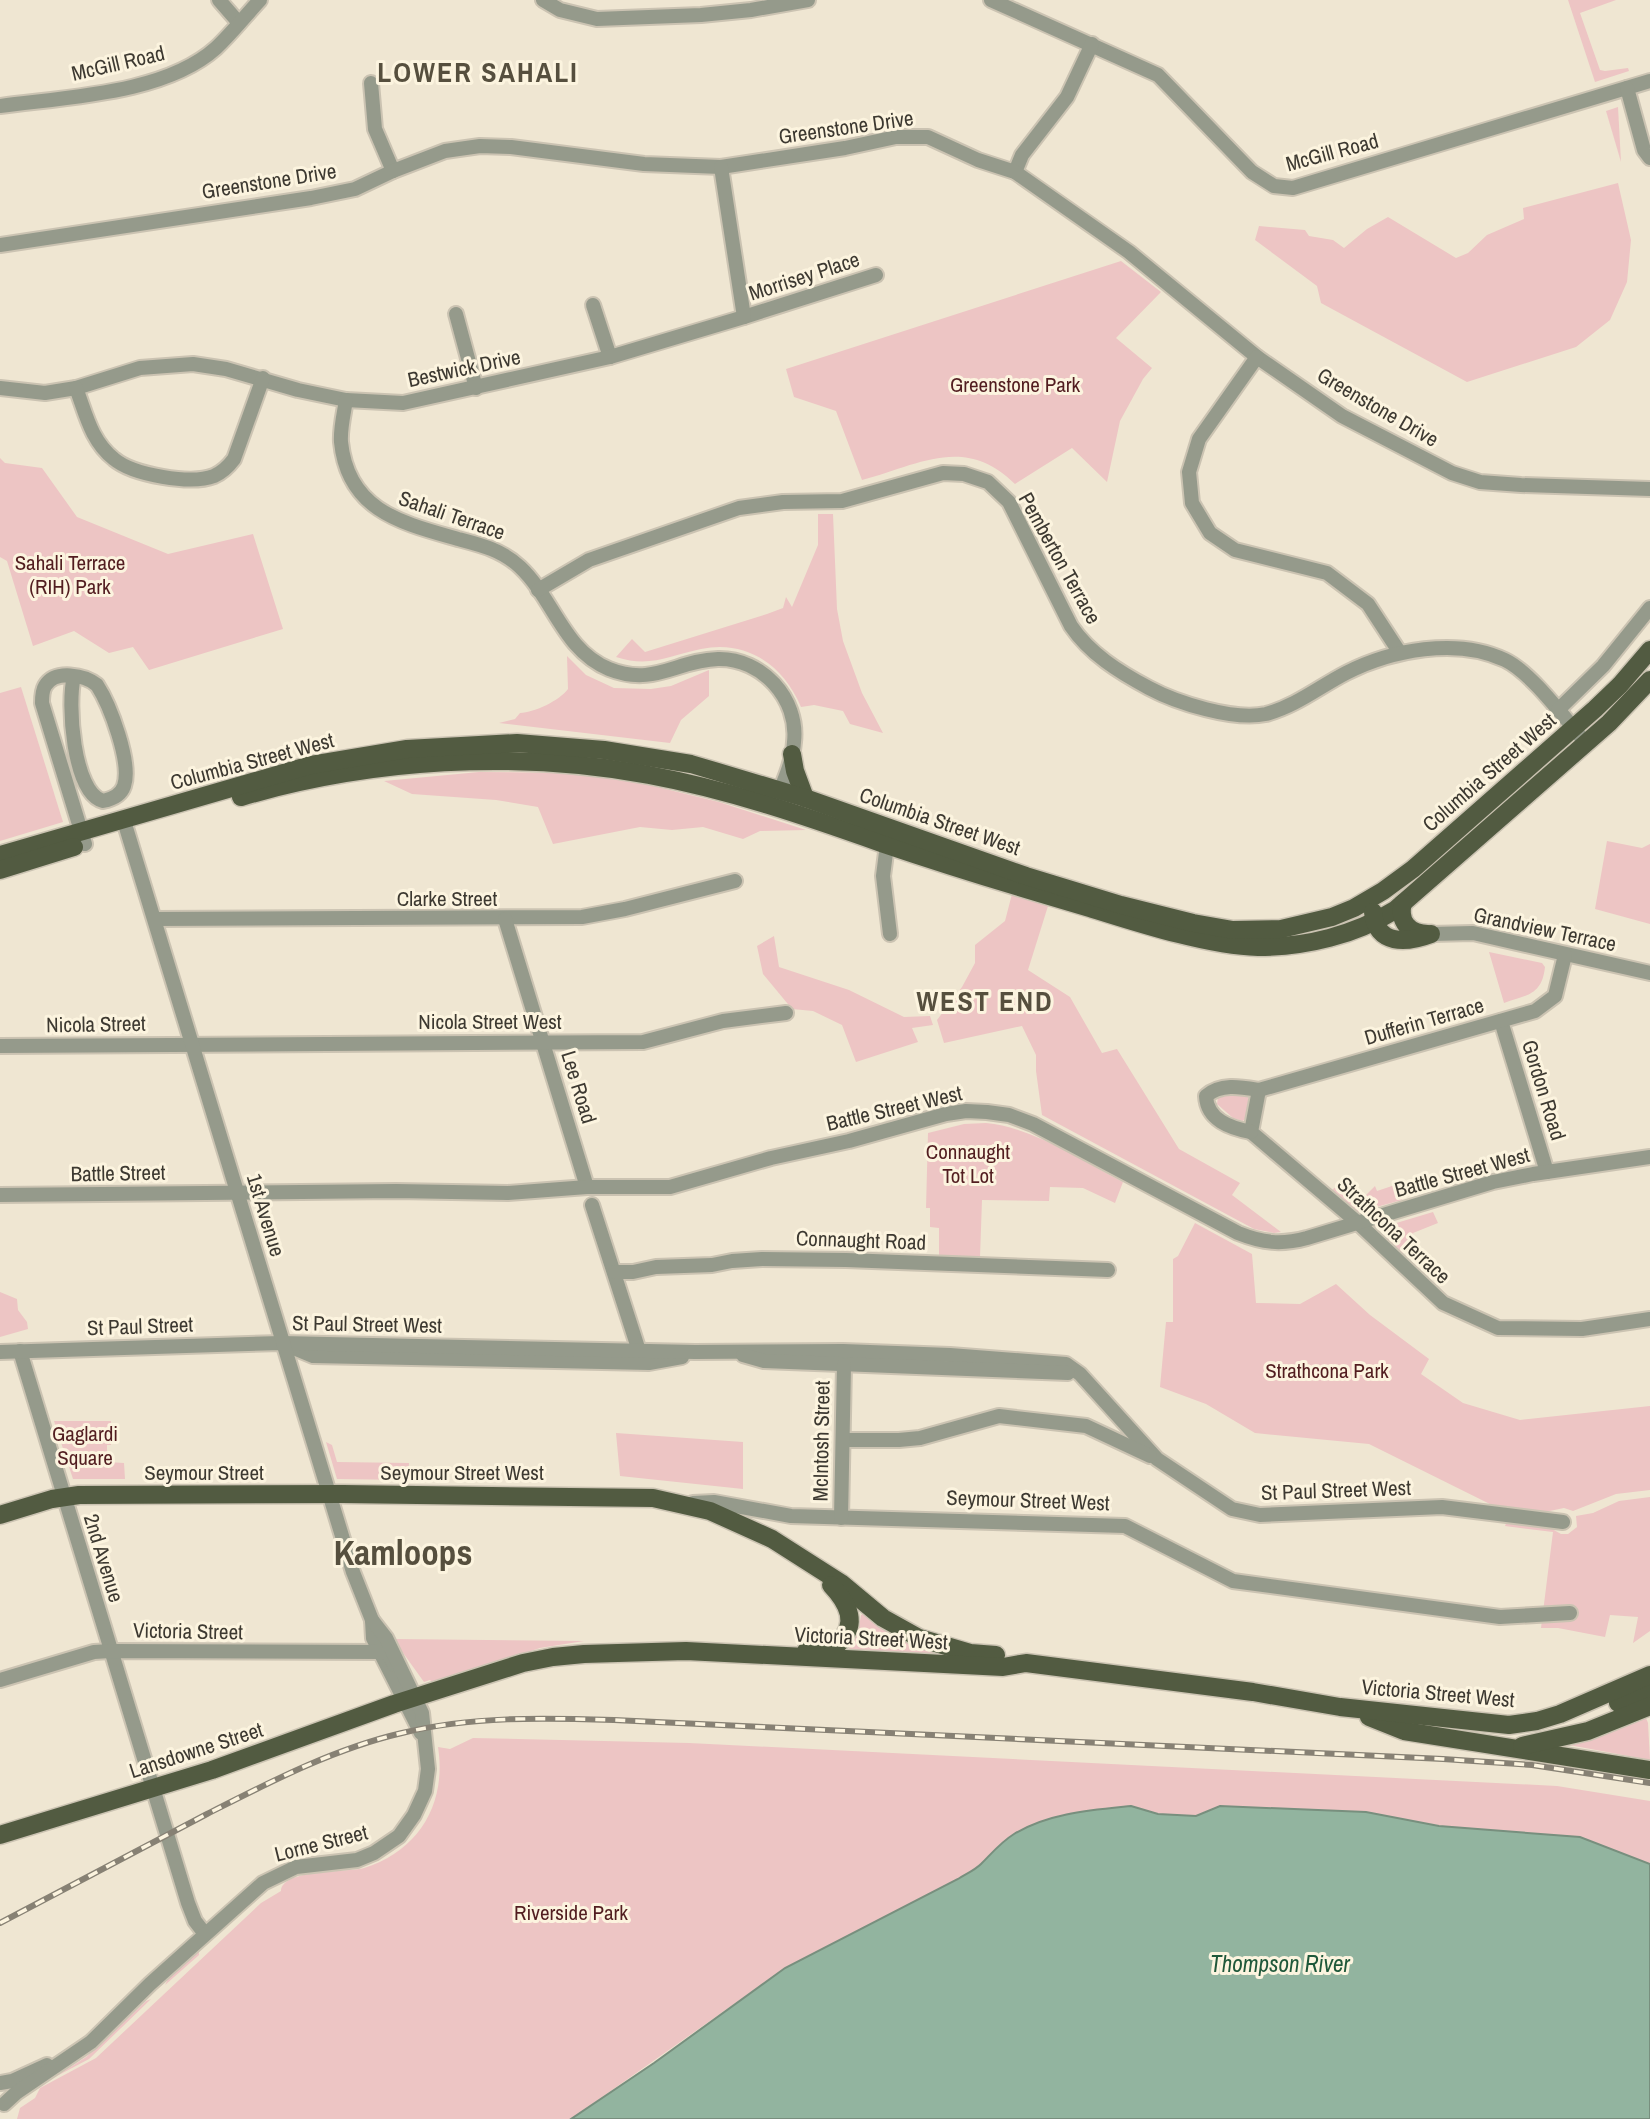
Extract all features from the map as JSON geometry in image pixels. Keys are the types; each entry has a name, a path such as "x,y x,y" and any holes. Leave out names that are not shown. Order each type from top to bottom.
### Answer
{"main road":[{"name":"Columbia Street West","path":"126,826 314,778 408,765 520,762 647,775 688,783 774,808 888,836 1121,905 1193,923 1233,930 1281,929 1332,917 1373,898 1413,869 1573,729 1620,685 1650,650"},
{"name":"Columbia Street West","path":"126,826 312,765 407,749 517,743 604,750 691,764 805,798 888,836 1118,917 1255,947 1307,943 1350,932 1374,922 1403,903 1586,743 1634,699 1650,680"},
{"path":"792,754 805,798"},
{"path":"0,855 126,826"},
{"path":"0,870 83,838"},
{"path":"1373,898 1374,922 1384,935 1402,941 1413,941 1431,934"},
{"path":"1403,903 1401,916 1408,928 1420,934 1431,934"},
{"name":"Seymour Street","path":"0,1515 64,1497 327,1494"},
{"name":"Seymour Street West","path":"327,1494 617,1496 680,1503 710,1511 743,1525 807,1560 841,1583 883,1618 919,1638 970,1653 1004,1656 1026,1663"},
{"path":"755,1654 825,1648 838,1644 849,1630 850,1620 845,1600 807,1560"},
{"name":"Victoria Street West","path":"409,1700 490,1673 553,1657 652,1651 1003,1667 1026,1663 1239,1690 1340,1707 1509,1725 1560,1714 1650,1675"},
{"path":"1358,1713 1485,1734 1539,1730 1570,1722 1650,1689"},
{"name":"Lansdowne Street","path":"0,1836 154,1789 409,1700"},
{"path":"1512,1748 1588,1731 1650,1706"},
{"name":"Victoria Street West","path":"1340,1707 1404,1731 1650,1770"}],"street":[{"path":"219,0 239,23"},
{"name":"McGill Road","path":"0,106 78,96 158,79 191,65 216,48 260,0"},
{"path":"543,0 560,10 597,19 701,15 808,0"},
{"name":"McGill Road","path":"991,0 1157,75 1252,172 1274,186 1293,188 1650,81"},
{"path":"1015,172 1022,155 1067,97 1092,44"},
{"path":"371,83 375,129 393,171"},
{"path":"1627,88 1644,150 1650,159"},
{"name":"Greenstone Drive","path":"0,245 355,189 393,171 445,152 480,146 510,147 644,164 721,167 845,148 896,137 928,137 978,160 1015,172 1129,253 1257,357 1342,416 1452,473 1480,482 1650,489"},
{"path":"721,167 744,317"},
{"name":"Morrisey Place","path":"744,317 876,275"},
{"path":"593,305 610,357"},
{"path":"456,314 476,388"},
{"name":"Bestwick Drive","path":"0,388 45,393 76,388 140,368 169,364 209,365 298,390 346,400 403,403 610,357 744,317"},
{"path":"1257,357 1199,439 1189,472 1192,503 1210,533 1235,550 1327,573 1368,604 1400,653"},
{"path":"76,388 91,431 114,459 132,469 190,480 214,476 226,470 234,459 263,378"},
{"name":"Sahali Terrace","path":"346,400 341,439 343,456 349,473 366,499 392,518 412,527 489,547 505,555 525,572 573,644 599,665 614,671 647,676 717,659 734,660 765,674 785,696 793,722 795,741 774,808"},
{"name":"Pemberton Terrace","path":"538,590 589,560 739,508 782,502 842,501 943,473 964,474 988,482 1009,502 1081,641 1125,675 1156,692 1192,706 1226,713 1264,714 1299,701 1348,672 1400,653 1436,648 1483,651 1516,667 1586,743"},
{"path":"1558,710 1603,666 1650,608"},
{"path":"74,677 71,712 74,747 91,793 99,800 112,799 122,791 126,765 99,688 92,681 64,674 49,681 43,688 42,703 83,838"},
{"name":"1st Avenue","path":"126,826 352,1572 372,1620 386,1638 405,1680 409,1700"},
{"path":"888,836 883,876 890,933"},
{"name":"Clarke Street","path":"156,919 582,917 735,881"},
{"name":"Lee Road","path":"505,919 587,1187"},
{"name":"Grandview Terrace","path":"1431,934 1473,933 1650,973"},
{"name":"Dufferin Terrace","path":"1206,1096 1213,1090 1235,1087 1259,1090 1535,1011 1555,996 1566,955"},
{"name":"Nicola Street West","path":"192,1045 643,1042 723,1021 786,1013"},
{"name":"Gordon Road","path":"1501,1021 1547,1172"},
{"name":"Nicola Street","path":"0,1046 192,1045"},
{"path":"1251,1132 1259,1090"},
{"name":"Strathcona Terrace","path":"1206,1096 1206,1106 1214,1118 1239,1130 1251,1132 1357,1222 1443,1303 1498,1328 1582,1329 1650,1320"},
{"name":"Battle Street West","path":"237,1193 508,1193 587,1187 670,1187 771,1158 966,1111 1009,1115 1033,1124 1256,1240 1288,1243 1483,1185 1547,1172 1650,1157"},
{"name":"Battle Street","path":"0,1195 237,1193"},
{"path":"592,1205 639,1351"},
{"name":"Connaught Road","path":"615,1272 762,1259 846,1259 1108,1270"},
{"name":"St Paul Street West","path":"281,1343 695,1352 843,1351 950,1355 1066,1364 1080,1374 1157,1459 1232,1509 1260,1515 1441,1507 1563,1521"},
{"name":"St Paul Street West","path":"281,1343 313,1356 649,1363 676,1360 695,1352"},
{"name":"St Paul Street","path":"0,1352 281,1343"},
{"name":"2nd Avenue","path":"20,1351 188,1903 195,1921 205,1934"},
{"name":"St Paul Street West","path":"732,1351 764,1361 1080,1374"},
{"name":"McIntosh Street","path":"841,1518 844,1365"},
{"path":"843,1440 920,1438 999,1416 1086,1426 1157,1459"},
{"name":"Seymour Street West","path":"680,1503 714,1502 791,1516 1125,1526 1233,1581 1500,1617 1570,1613"},
{"name":"1st Avenue","path":"372,1620 373,1638 409,1700"},
{"name":"Victoria Street","path":"0,1680 94,1652 380,1653"},
{"path":"380,1653 389,1655 396,1670 405,1680"},
{"name":"Lorne Street","path":"1,2112 16,2093 83,2049 255,1889 279,1874 309,1864 362,1858 378,1852 394,1840 415,1815 425,1791 428,1769 422,1713 409,1700"},
{"name":"Lorne Street","path":"0,2083 19,2078 83,2049"},
{"path":"0,2089 1,2112"}],"green space":[{"path":"1568,0 1616,0 1580,13 1600,70 1628,68 1629,71 1595,82"},
{"path":"1618,107 1621,162 1606,111"},
{"path":"1618,183 1631,240 1627,282 1610,320 1576,347 1467,382 1321,303 1317,286 1255,240 1259,226 1305,230 1309,236 1333,240 1344,248 1367,229 1388,217 1456,258 1468,253 1487,235 1524,219 1523,208"},
{"name":"Greenstone Park","path":"1121,261 1161,292 1116,338 1152,368 1120,421 1107,482 1072,448 1015,484 996,469 978,460 959,457 922,461 862,480 836,411 794,397 786,369"},
{"name":"Sahali Terrace (RIH) Park","path":"0,458 5,463 42,468 77,517 168,554 253,534 283,629 149,670 133,647 109,653 74,631 33,646 7,561 0,557"},
{"path":"818,514 833,514 837,609 843,641 862,693 883,733 850,724 843,711 814,705 801,707 785,679 774,668 748,652 734,648 701,649 649,661 616,657 632,639 645,652 783,608 786,597 792,607 818,545"},
{"path":"567,656 586,675 614,688 651,689 671,686 709,670 709,696 681,720 670,743 499,723 515,719 520,713 533,711 559,698 568,689"},
{"path":"21,687 63,822 0,841 0,693"},
{"path":"479,772 572,773 645,784 719,802 806,830 760,831 743,839 703,827 672,830 640,827 553,844 538,807 496,800 412,794 384,781"},
{"path":"1607,841 1642,848 1650,844 1650,924 1595,909"},
{"path":"1012,894 1048,906 1028,970 1070,997 1102,1053 1117,1049 1179,1149 1240,1183 1232,1195 1281,1232 1254,1229 1042,1115 1036,1055 1022,1026 944,1043 937,1020 962,987 975,963 975,945 1005,921"},
{"path":"774,936 779,967 849,990 904,1017 930,1016 933,1025 912,1028 918,1042 856,1062 842,1025 813,1011 792,1009 763,974 757,946"},
{"path":"1489,952 1542,963 1545,967 1537,989 1504,1003"},
{"path":"1245,1092 1249,1107 1243,1121 1233,1118 1217,1104 1218,1097"},
{"name":"Connaught Tot Lot","path":"986,1123 1040,1138 1123,1182 1115,1203 1083,1188 1050,1187 1049,1201 982,1200 980,1257 939,1256 939,1228 930,1227 930,1208 926,1208 928,1133 964,1124"},
{"path":"1344,1180 1363,1198 1375,1186 1377,1191 1398,1184 1402,1200 1358,1212 1332,1190"},
{"path":"1433,1212 1438,1223 1413,1233 1416,1246 1401,1254 1388,1241 1386,1230 1393,1224"},
{"name":"Strathcona Park","path":"1195,1223 1252,1254 1256,1303 1300,1304 1336,1284 1370,1315 1429,1359 1421,1374 1463,1403 1520,1420 1650,1406 1650,1490 1616,1494 1573,1511 1564,1508 1535,1514 1508,1513 1369,1444 1255,1433 1206,1404 1160,1387 1166,1322 1173,1322 1173,1259 1178,1256"},
{"path":"0,1292 17,1299 18,1310 27,1322 28,1329 0,1337"},
{"name":"Gaglardi Square","path":"54,1421 111,1421 111,1445 107,1445 107,1462 124,1463 125,1479 73,1479"},
{"path":"616,1433 743,1442 743,1489 620,1476"},
{"path":"326,1442 332,1445 337,1462 409,1463 408,1480 337,1479"},
{"path":"1650,1497 1650,1631 1633,1643 1638,1617 1610,1615 1605,1637 1558,1628 1541,1628 1553,1532 1505,1526 1507,1521 1545,1525 1561,1534 1568,1534 1577,1527 1576,1516 1593,1513 1619,1501"},
{"path":"865,1613 949,1656 848,1653 858,1633 861,1615"},
{"path":"393,1639 584,1641 540,1648 433,1683 430,1680 424,1682"},
{"path":"1644,1713 1648,1723 1650,1760 1569,1745 1570,1741"},
{"name":"Riverside Park","path":"473,1738 689,1743 1557,1786 1650,1801 1650,1864 1366,1812 1220,1806 1196,1816 1158,1814 1131,1806 1001,1843 979,1866 958,1879 785,1968 571,2119 17,2119 20,2108 35,2098 40,2088 96,2058 261,1903 281,1891 284,1884 303,1875 364,1868 400,1850 425,1822 433,1805 440,1768 438,1747 450,1749"},
{"path":"199,1950 199,1955 165,1985 168,1979"},
{"path":"151,1999 89,2059 55,2077 86,2057"}],"water":[{"name":"Thompson River","path":"1131,1806 1158,1814 1196,1816 1220,1806 1366,1812 1439,1826 1580,1837 1650,1864 1650,2119 571,2119 785,1968 970,1872 1014,1834 1055,1817"}],"railway":[{"path":"0,1923 231,1802 327,1757 402,1733 481,1721 614,1720 1443,1759 1532,1765 1650,1783"}],"district":[{"name":"LOWER SAHALI","path":"478,72"},
{"name":"WEST END","path":"985,1001"},
{"name":"Kamloops","path":"403,1552"}]}
